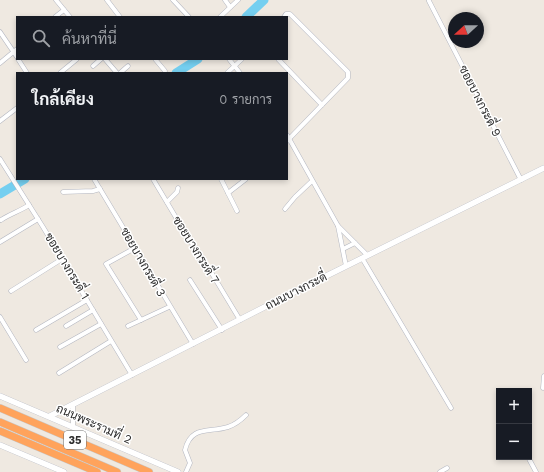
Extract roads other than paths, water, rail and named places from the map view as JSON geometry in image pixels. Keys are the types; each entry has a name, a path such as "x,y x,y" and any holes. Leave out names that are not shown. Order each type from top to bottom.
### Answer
{"highway":[{"name":"ถนนพระรามที่ 2","path":"0,408 149,472"},
{"path":"0,412 143,472"},
{"path":"0,422 118,472"},
{"name":"35","path":"0,431 98,472"}],"street":[{"path":"56,0 69,16"},
{"path":"107,0 119,16"},
{"path":"173,0 188,16"},
{"path":"225,0 230,7"},
{"path":"221,16 238,0"},
{"name":"ซอยบางกระดี่ 9","path":"429,1 520,180"},
{"path":"57,16 64,10"},
{"path":"285,16 286,14 290,14 348,72 348,78 288,138 338,226 368,255"},
{"path":"0,32 15,50 0,62"},
{"path":"19,60 26,72"},
{"path":"61,72 76,60"},
{"path":"94,66 100,60"},
{"path":"106,60 115,72"},
{"path":"230,60 239,72"},
{"path":"228,72 241,60"},
{"path":"279,60 322,105"},
{"path":"156,61 165,71"},
{"path":"121,72 128,66"},
{"path":"0,121 16,109"},
{"name":"ซอยบางกระดี่ 1","path":"0,159 132,375"},
{"name":"ถนนบางกระดี่","path":"50,416 346,266 544,168"},
{"name":"ซอยบางกระดี่ 3","path":"95,180 169,307 193,344"},
{"name":"ซอยบางกระดี่ 7","path":"154,180 186,236 211,272 240,320"},
{"path":"222,180 237,212"},
{"path":"228,193 245,180"},
{"path":"285,209 312,181"},
{"path":"167,202 178,188"},
{"path":"62,192 93,191 100,189"},
{"path":"1,220 29,205"},
{"path":"0,242 38,220"},
{"path":"338,226 346,266"},
{"path":"343,249 355,243"},
{"path":"106,264 135,248"},
{"path":"362,258 451,408"},
{"path":"11,291 62,259"},
{"path":"103,259 141,320"},
{"path":"190,280 222,330"},
{"path":"36,330 87,300"},
{"path":"128,326 169,307"},
{"path":"66,326 93,310"},
{"path":"0,318 26,360"},
{"path":"60,348 101,324"},
{"path":"59,373 111,341"},
{"path":"543,388 544,376"},
{"name":"ถนนพระรามที่ 2","path":"0,396 50,416 178,472"},
{"path":"73,405 73,427"},
{"path":"186,472 190,463 185,450 191,437 198,431 228,427 241,420 246,415"},
{"path":"0,445 58,471 64,472"},
{"path":"530,460 536,472"},
{"path":"440,472 447,468"}],"waterway":[{"path":"247,16 264,0"},
{"path":"178,72 196,60"},
{"path":"0,194 23,180"}]}
